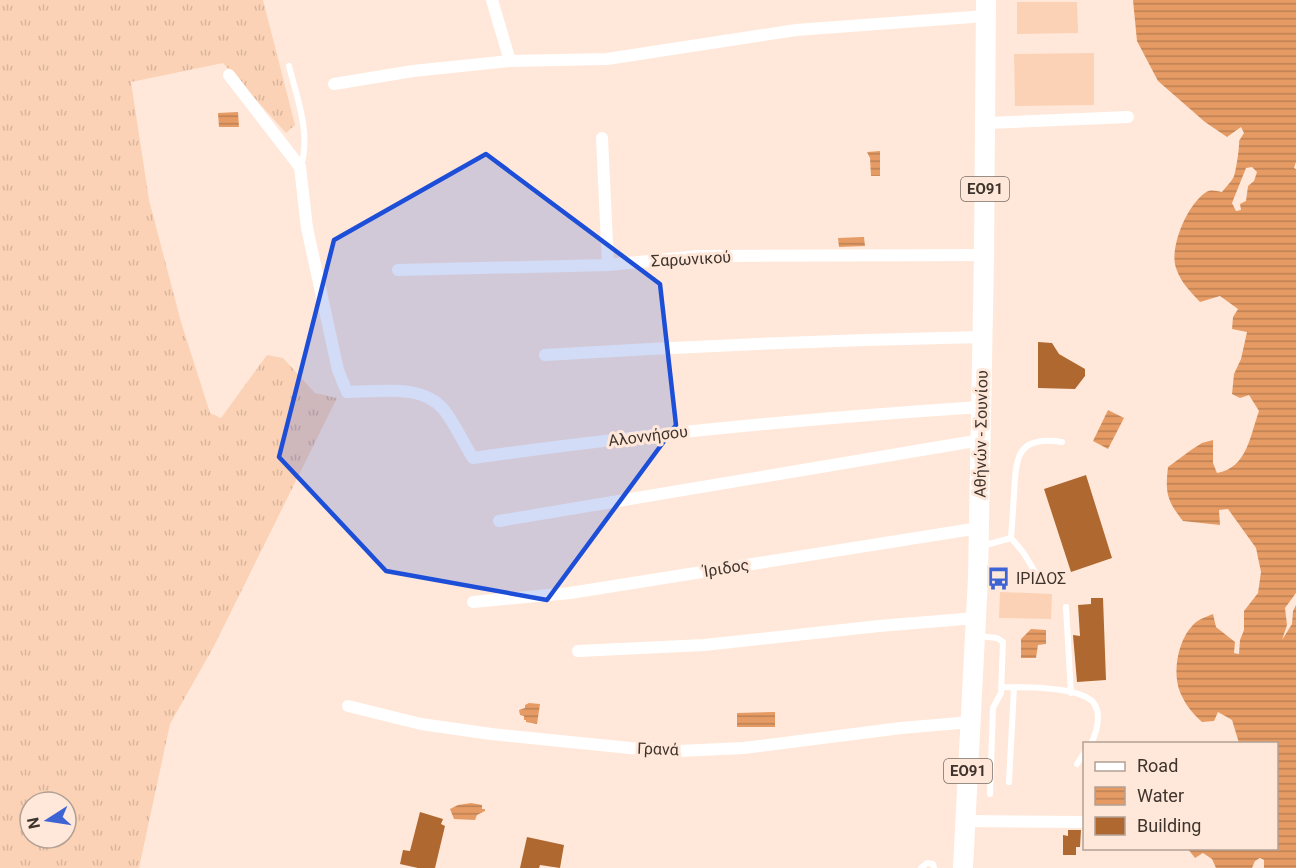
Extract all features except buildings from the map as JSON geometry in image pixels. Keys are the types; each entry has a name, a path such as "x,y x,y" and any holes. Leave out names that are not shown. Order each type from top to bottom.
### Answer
{"main road":[{"name":"Αθήνών - Σουνίου","path":"963,868 979,538 986,8"}],"street":[{"path":"492,0 510,61"},
{"path":"334,84 413,71 510,61 608,59 796,30 986,8"},
{"path":"229,75 300,167"},
{"path":"986,123 1128,117"},
{"path":"602,138 608,265"},
{"name":"Αλοννήσου","path":"300,167 307,228 338,370 347,392 414,392 428,398 443,409 473,458 742,425 981,407"},
{"name":"Σαρωνικού","path":"398,270 608,265 698,256 984,255"},
{"path":"545,355 687,346 982,337"},
{"path":"499,521 981,440"},
{"name":"Ίριδος","path":"473,602 570,593 979,538"},
{"path":"578,651 704,645 879,626 975,627"},
{"name":"Γρανά","path":"348,705 421,724 491,734 679,751 744,748 901,728 971,722"},
{"path":"965,821 1083,822"}],"lane":[{"path":"289,66 305,135 304,154 300,167"},
{"path":"1037,575 1011,538 1014,470 1018,455 1023,449 1037,441 1062,442"},
{"path":"979,538 1011,538"},
{"path":"1066,607 1071,693"},
{"path":"975,627 1003,642 1001,693 993,708 990,794"},
{"path":"1001,687 1071,693 1088,697 1094,704 1098,715 1097,729 1092,742"},
{"path":"1009,782 1014,687"},
{"path":"1077,764 1083,755"},
{"path":"921,868 927,864 933,864 934,868"}],"highlighted area":[{"path":"486,154 660,284 676,425 547,600 386,571 279,457 334,240"}],"green space":[{"path":"0,0 263,0 295,125 286,133 223,63 131,82 149,200 181,322 210,413 221,418 267,355 283,358 315,393 337,398 214,646 170,724 139,868 0,868"},
{"path":"1017,2 1077,2 1078,33 1017,34"},
{"path":"1094,53 1094,105 1015,106 1014,54"},
{"path":"1000,592 1052,594 1051,619 999,618"}],"water":[{"path":"1133,0 1296,0 1296,162 1294,168 1296,169 1296,593 1285,608 1287,625 1282,640 1292,624 1296,605 1296,868 1264,868 1264,860 1260,858 1255,861 1252,868 1216,868 1212,859 1203,853 1195,858 1189,850 1278,850 1278,742 1239,742 1232,720 1218,712 1214,721 1202,722 1184,700 1178,684 1177,666 1180,648 1188,631 1202,618 1213,614 1216,627 1235,642 1234,653 1239,654 1240,640 1244,630 1244,611 1258,593 1261,572 1256,548 1228,509 1219,510 1220,525 1183,521 1173,508 1168,496 1168,467 1202,443 1213,440 1213,463 1217,473 1227,470 1235,465 1246,449 1259,411 1249,395 1240,398 1232,394 1234,374 1241,359 1247,332 1232,329 1233,317 1238,309 1220,296 1200,302 1180,278 1174,260 1177,239 1192,207 1207,192 1222,192 1233,178 1239,141 1244,133 1241,127 1227,137 1205,122 1158,81 1137,41","holes":["1252,167 1257,172 1254,181 1248,186 1246,201 1240,204 1241,210 1236,211 1232,203 1246,168"]},
{"path":"238,112 239,127 219,127 218,113"},
{"path":"880,151 880,176 871,176 870,158 867,152"},
{"path":"864,237 865,246 839,247 838,238"},
{"path":"1108,410 1124,418 1108,449 1093,441"},
{"path":"1031,629 1046,630 1046,644 1038,645 1036,658 1021,658 1021,639"},
{"path":"540,704 537,724 526,722 524,716 520,715 519,710 525,708 525,705"},
{"path":"775,712 775,727 737,727 737,713"},
{"path":"471,803 482,805 485,811 477,815 475,820 454,819 450,809"}],"place":[{"name":"ΙΡΙΔΟΣ","path":"998,578"}]}
